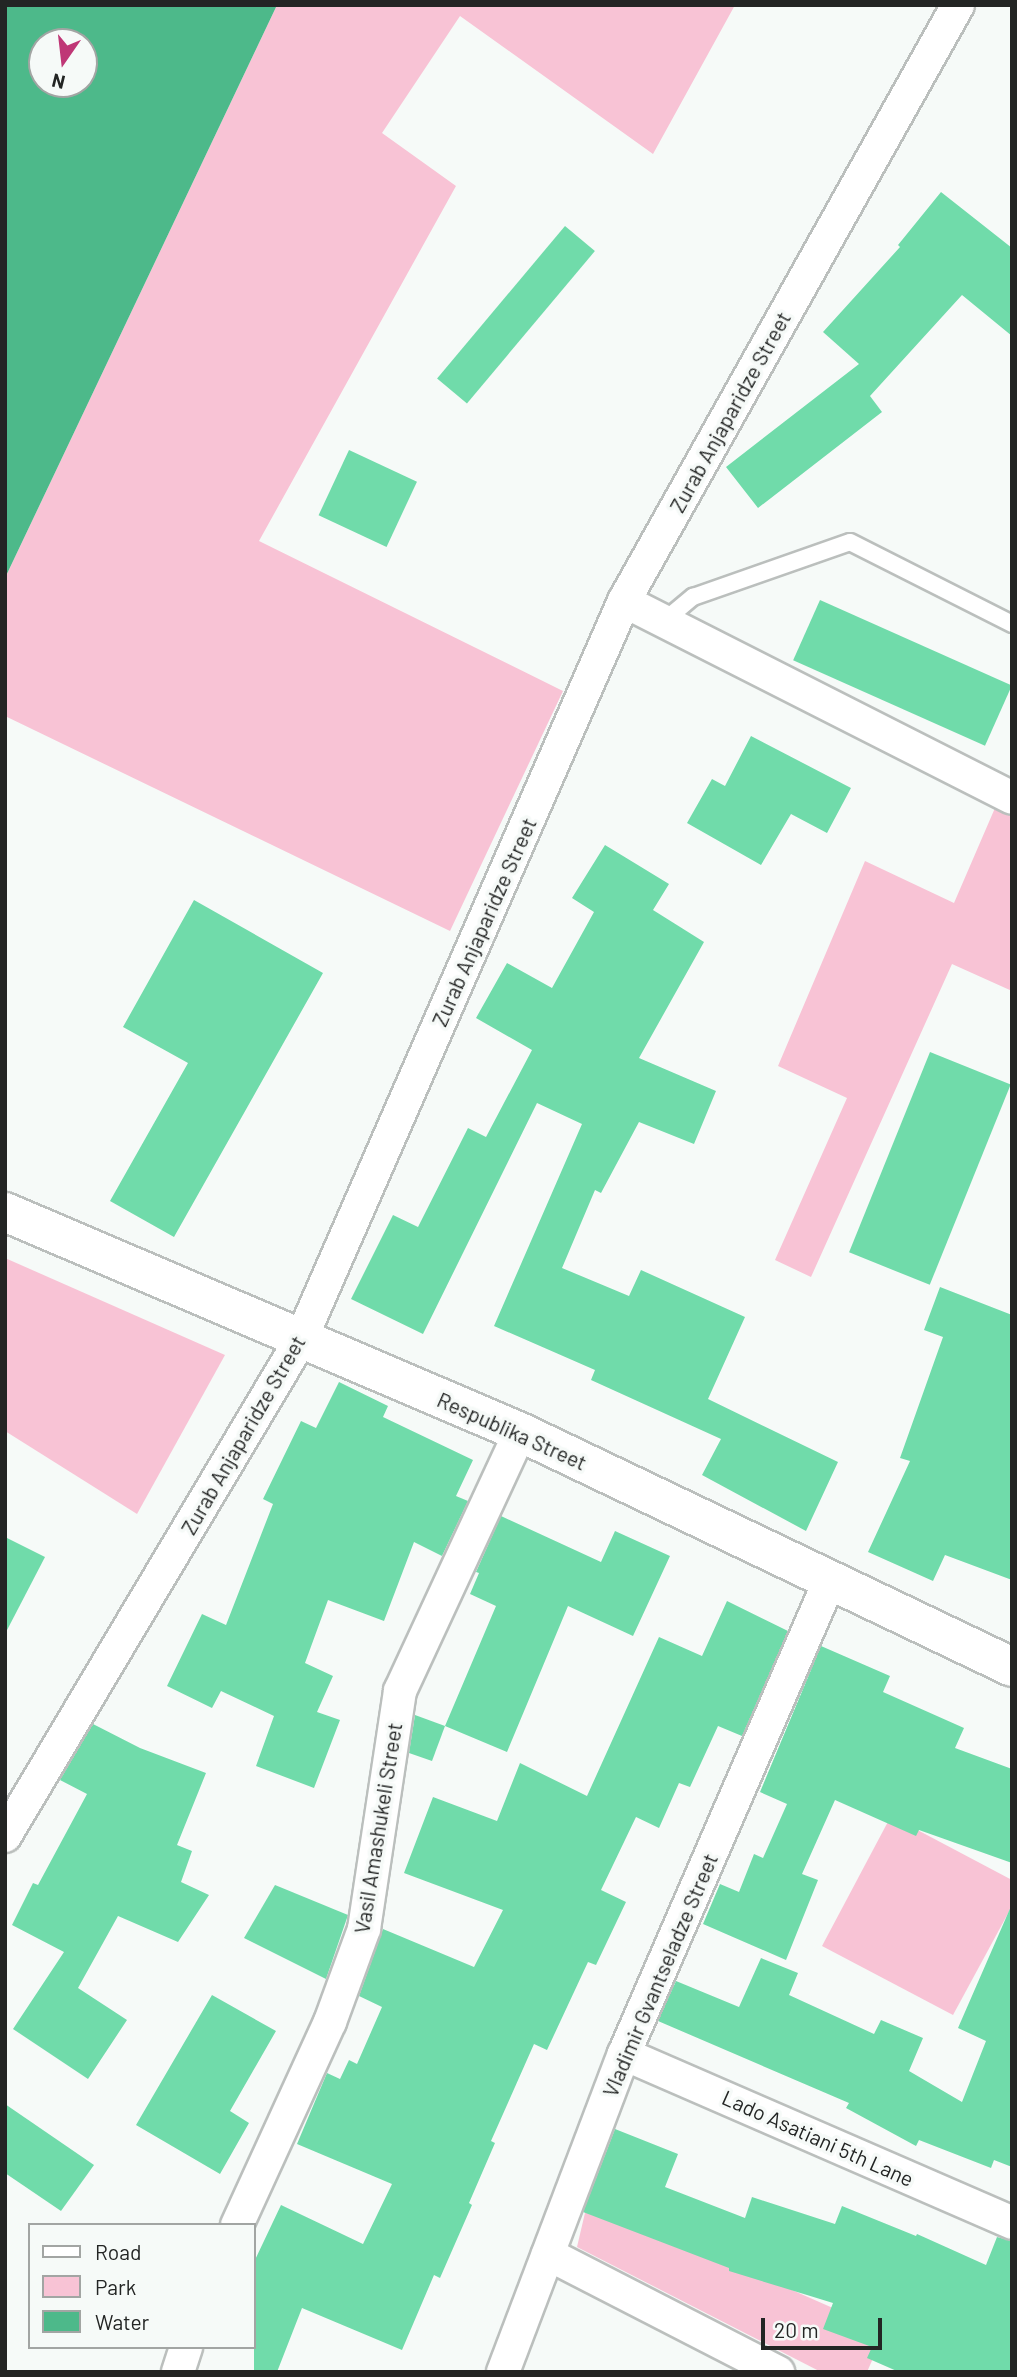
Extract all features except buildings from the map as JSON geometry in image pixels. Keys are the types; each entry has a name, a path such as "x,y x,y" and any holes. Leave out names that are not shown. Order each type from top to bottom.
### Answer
{"street":[{"name":"Zurab Anjaparidze Street","path":"5,1836 301,1339 624,601 958,5"},
{"path":"624,601 1012,798"},
{"name":"Respublika Street","path":"5,1212 520,1432 829,1582 1012,1667"},
{"name":"Vasil Amashukeli Street","path":"238,2223 330,2022 364,1929 400,1691 520,1432"},
{"name":"Vladimir Gvantseladze Street","path":"503,2372 624,2054 829,1582"},
{"name":"Lado Asatiani 5th Lane","path":"624,2054 1012,2223"},
{"path":"548,2254 778,2372"},
{"path":"178,2372 185,2349"}],"lane":[{"path":"664,621 693,597 850,542 1012,624"}],"green space":[{"path":"277,5 735,5 653,154 460,16 382,133 456,186 259,541 563,691 450,931 5,716 5,578"},
{"path":"998,801 1012,809 1012,991 952,964 811,1277 775,1260 847,1098 778,1066 865,861 954,903"},
{"path":"5,1258 225,1355 137,1514 5,1431"},
{"path":"891,1816 1012,1880 1012,1906 953,2015 822,1946"},
{"path":"588,2200 885,2331 867,2372 821,2372 577,2247"}],"water":[{"path":"5,5 277,5 5,578"}]}
